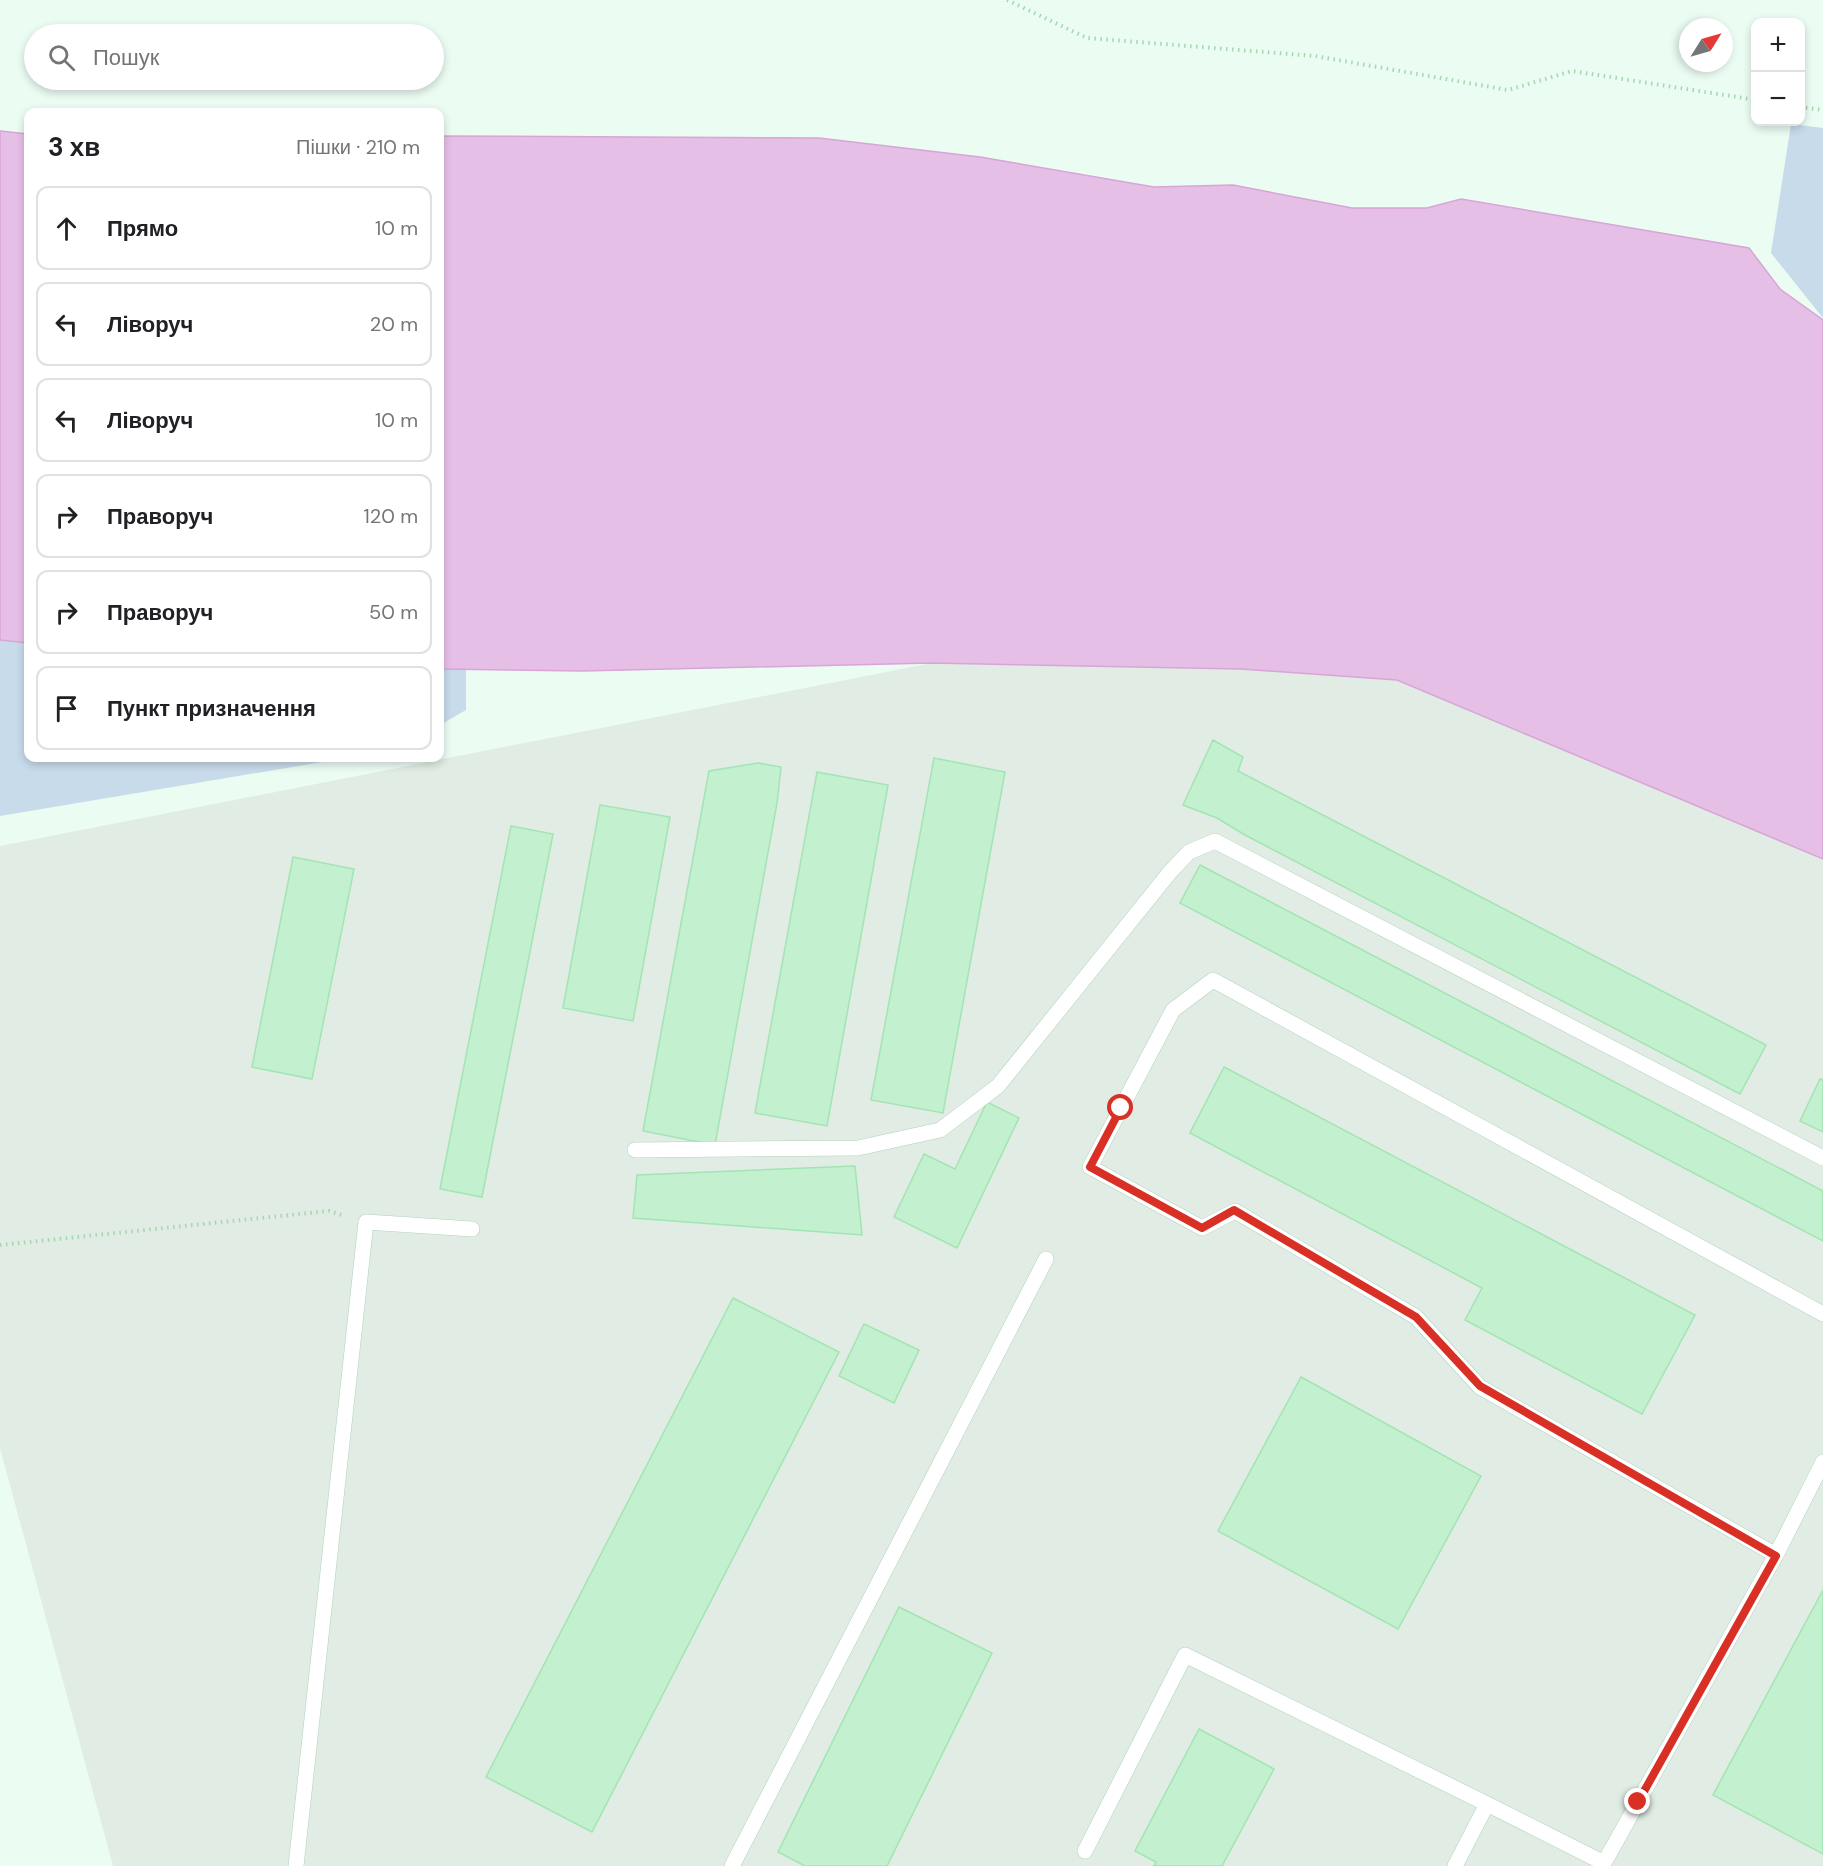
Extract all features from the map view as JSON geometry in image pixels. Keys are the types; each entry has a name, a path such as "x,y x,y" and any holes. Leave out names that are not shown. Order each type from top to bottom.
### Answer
{"lane":[{"path":"635,1150 858,1148 939,1130 998,1086 1170,872 1189,852 1215,841 1823,1158"},
{"path":"1776,1556 1480,1386 1416,1317 1234,1210 1202,1228 1090,1167 1173,1010 1213,980 1823,1314"},
{"path":"296,1866 366,1222 472,1229"},
{"path":"732,1866 1046,1259"},
{"path":"1085,1851 1185,1655 1605,1865 1776,1556 1823,1462"},
{"path":"1455,1866 1487,1804"}],"path":[{"path":"1007,0 1087,38 1315,56 1508,90 1572,71 1751,99"},
{"path":"1805,108 1823,110"},
{"path":"0,1245 328,1211 366,1222"}],"shaded area":[{"path":"1791,126 1823,128 1823,318 1771,253"},
{"path":"0,131 24,134 24,643 0,640"},
{"path":"444,136 819,138 980,157 1154,187 1233,185 1352,208 1427,208 1461,199 1749,248 1780,289 1823,320 1823,859 1397,680 1241,669 932,663 583,671 444,669"},
{"path":"0,640 24,643 24,762 322,762 0,816"},
{"path":"932,663 1241,669 1397,680 1823,859 1823,1866 113,1866 0,1448 0,846 428,762 444,762 444,759"},
{"path":"444,669 466,669 466,710 444,723"}],"building":[{"path":"1213,740 1243,757 1238,771 1766,1045 1740,1094 1245,835 1217,818 1183,805"},
{"path":"934,758 1005,772 943,1113 871,1100"},
{"path":"758,763 781,767 777,803 715,1145 643,1131 709,771"},
{"path":"817,772 888,785 827,1126 755,1113"},
{"path":"600,805 670,817 633,1021 563,1008"},
{"path":"511,826 553,834 482,1197 440,1189"},
{"path":"293,857 354,869 312,1079 252,1067"},
{"path":"1200,865 1823,1191 1823,1241 1180,903"},
{"path":"1224,1067 1695,1315 1642,1414 1465,1320 1482,1288 1190,1133"},
{"path":"1820,1079 1823,1080 1823,1132 1800,1121"},
{"path":"987,1102 1019,1118 957,1248 894,1217 924,1154 955,1169"},
{"path":"855,1166 862,1235 633,1218 637,1175"},
{"path":"733,1298 839,1352 592,1832 486,1777"},
{"path":"864,1324 919,1350 894,1403 839,1376"},
{"path":"1301,1377 1481,1476 1398,1629 1218,1531"},
{"path":"1823,1590 1823,1854 1713,1795"},
{"path":"899,1607 992,1653 887,1866 805,1866 778,1852"},
{"path":"1199,1729 1274,1769 1222,1866 1154,1866 1156,1862 1135,1851"}],"route":[{"path":"1121,1108 1090,1167 1202,1228 1234,1210 1416,1317 1480,1386 1776,1556 1638,1802"}]}
